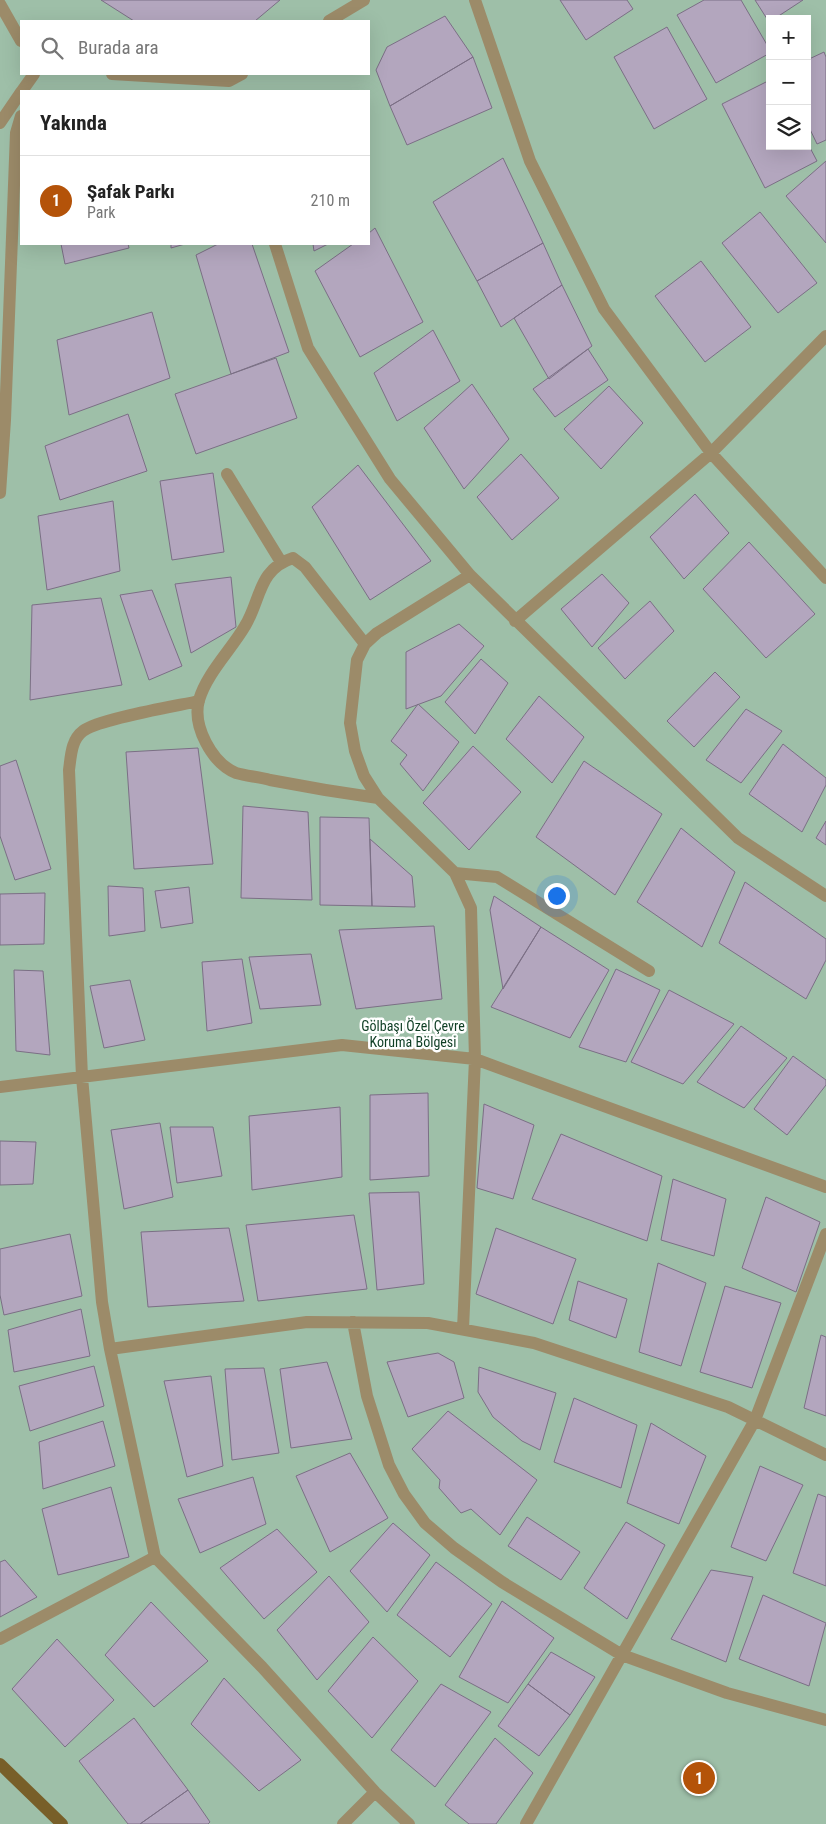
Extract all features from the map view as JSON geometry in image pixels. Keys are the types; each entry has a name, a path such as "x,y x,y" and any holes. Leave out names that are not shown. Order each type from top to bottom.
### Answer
{"street":[{"path":"331,20 364,0"},
{"path":"475,0 530,161 604,310 711,453 826,578"},
{"path":"0,4 20,39"},
{"path":"22,90 33,75"},
{"path":"30,90 34,75"},
{"path":"122,75 231,86 241,75"},
{"path":"0,123 20,93"},
{"path":"0,493 5,420 16,133 20,119"},
{"path":"275,245 308,348 390,479 470,575 738,838 826,896"},
{"path":"515,621 711,453 826,336"},
{"path":"227,474 281,562"},
{"path":"365,644 305,567 293,558 281,562 269,573 259,592 247,623 212,674 199,701 199,730 206,745 235,772 313,789 378,798"},
{"path":"463,1329 475,1059 470,908 456,873 378,798 364,776 355,751 350,723 357,660 365,644 377,633 470,575"},
{"path":"199,701 99,724 83,730 74,742 69,770 82,1077 102,1302 110,1349 155,1557 262,1667 375,1792 409,1824"},
{"path":"456,873 497,877 650,971"},
{"path":"0,1087 342,1045 475,1059 826,1187"},
{"path":"526,1824 755,1420 826,1234"},
{"path":"110,1349 307,1322 428,1323 534,1342 728,1407 826,1455"},
{"path":"353,1322 367,1396 389,1466 404,1494 425,1523 454,1548 502,1582 622,1655 727,1692 826,1720"},
{"path":"0,1639 155,1557"},
{"path":"0,1764 62,1824"},
{"path":"342,1824 375,1792"}],"green space":[{"name":"Gölbaşı Özel Çevre Koruma Bölgesi","path":"0,0 826,0 826,1824 0,1824"}],"building":[{"path":"101,0 280,0 256,20 132,20"},
{"path":"560,0 627,0 633,9 586,40"},
{"path":"704,0 741,0 766,43 766,55 716,83 677,15"},
{"path":"755,0 803,0 780,15 766,15 766,17"},
{"path":"445,16 473,57 390,106 376,70 387,47"},
{"path":"667,27 707,99 654,129 614,57"},
{"path":"824,52 826,57 826,140 817,144 811,131 811,58"},
{"path":"473,57 492,108 407,145 390,106"},
{"path":"766,82 766,150 811,150 817,161 765,188 722,104"},
{"path":"503,158 543,243 477,281 433,202"},
{"path":"826,161 826,243 786,196"},
{"path":"760,212 817,283 778,313 722,243"},
{"path":"375,228 423,322 360,357 315,271 352,245 370,245 370,232"},
{"path":"543,243 562,285 501,327 477,281"},
{"path":"61,245 128,245 129,248 65,264"},
{"path":"171,245 182,245 171,248"},
{"path":"216,245 252,245 289,352 231,374 196,255"},
{"path":"313,245 326,245 314,251"},
{"path":"701,261 751,327 705,362 655,296"},
{"path":"562,285 592,346 549,379 514,318"},
{"path":"152,312 170,378 69,415 57,340"},
{"path":"433,330 460,381 397,421 374,373"},
{"path":"588,349 608,380 555,417 533,389"},
{"path":"276,358 297,418 196,454 175,394"},
{"path":"472,384 509,439 464,489 424,428"},
{"path":"609,386 643,423 601,469 564,429"},
{"path":"128,414 147,471 60,500 45,446"},
{"path":"521,454 559,498 512,540 477,497"},
{"path":"358,465 431,561 370,600 312,507"},
{"path":"213,473 224,552 172,560 160,481"},
{"path":"695,494 729,533 684,579 650,537"},
{"path":"113,501 120,571 47,590 38,516"},
{"path":"749,542 815,614 766,658 703,589"},
{"path":"602,574 629,603 592,647 561,609"},
{"path":"231,577 236,627 191,653 175,584"},
{"path":"152,590 182,666 149,680 120,595"},
{"path":"101,598 122,685 30,700 32,605"},
{"path":"650,601 674,631 625,679 598,648"},
{"path":"459,624 484,646 441,696 406,709 406,652"},
{"path":"481,659 508,683 475,734 445,702"},
{"path":"715,672 740,697 694,747 667,721"},
{"path":"539,696 584,737 552,783 506,739"},
{"path":"418,704 459,742 423,791 400,764 407,755 391,741"},
{"path":"746,709 782,731 741,783 706,760"},
{"path":"783,744 826,778 826,785 802,832 749,794"},
{"path":"473,746 521,792 469,850 423,803"},
{"path":"198,748 213,864 134,869 126,752"},
{"path":"16,760 51,869 15,880 0,836 0,766"},
{"path":"584,761 662,814 615,895 536,837"},
{"path":"243,806 308,812 312,900 241,898"},
{"path":"320,817 369,818 372,906 320,905"},
{"path":"826,821 826,845 816,838"},
{"path":"681,828 735,872 702,947 637,902"},
{"path":"370,839 412,876 415,907 372,906"},
{"path":"745,882 826,939 826,960 806,999 719,943"},
{"path":"108,886 143,888 145,931 109,936"},
{"path":"189,887 193,923 161,928 155,891"},
{"path":"45,893 44,944 0,945 0,894"},
{"path":"494,896 541,927 503,989 490,910"},
{"path":"434,926 442,999 356,1009 339,930"},
{"path":"541,927 609,970 570,1038 491,1007"},
{"path":"311,954 321,1005 260,1009 249,957"},
{"path":"242,959 252,1023 207,1031 202,962"},
{"path":"616,969 660,990 626,1062 579,1047"},
{"path":"14,970 43,971 50,1055 16,1051"},
{"path":"130,980 145,1040 104,1048 90,986"},
{"path":"669,990 734,1024 683,1084 631,1062"},
{"path":"741,1026 787,1058 744,1108 697,1082"},
{"path":"793,1056 826,1080 826,1085 787,1135 754,1109"},
{"path":"428,1093 429,1176 370,1180 370,1095"},
{"path":"484,1104 534,1125 513,1199 477,1188"},
{"path":"340,1107 342,1177 252,1190 249,1116"},
{"path":"160,1123 173,1197 124,1209 111,1130"},
{"path":"170,1127 213,1127 222,1176 177,1183"},
{"path":"561,1134 662,1176 647,1241 532,1199"},
{"path":"0,1141 36,1142 33,1184 0,1185"},
{"path":"673,1179 726,1199 714,1256 661,1240"},
{"path":"419,1192 424,1284 377,1290 369,1193"},
{"path":"766,1197 820,1222 796,1292 742,1268"},
{"path":"354,1215 367,1289 258,1301 246,1225"},
{"path":"229,1228 244,1301 148,1307 141,1232"},
{"path":"496,1228 576,1259 553,1324 476,1294"},
{"path":"70,1234 82,1296 4,1315 0,1295 0,1249"},
{"path":"658,1263 706,1283 681,1366 639,1352"},
{"path":"578,1281 627,1299 616,1338 569,1320"},
{"path":"725,1286 781,1303 752,1388 700,1372"},
{"path":"81,1309 90,1356 14,1372 8,1330"},
{"path":"821,1335 826,1337 826,1416 804,1408"},
{"path":"438,1353 454,1362 464,1398 408,1417 387,1362"},
{"path":"327,1362 352,1439 291,1448 280,1369"},
{"path":"94,1366 104,1406 30,1431 19,1386"},
{"path":"479,1367 556,1393 540,1450 522,1441 493,1417 478,1392"},
{"path":"264,1368 279,1453 232,1460 225,1369"},
{"path":"211,1376 223,1466 187,1477 164,1381"},
{"path":"574,1398 637,1425 621,1488 554,1462"},
{"path":"448,1411 537,1480 500,1535 471,1509 461,1513 439,1488 440,1480 412,1449"},
{"path":"103,1421 115,1466 43,1489 39,1442"},
{"path":"651,1423 706,1456 679,1524 627,1503"},
{"path":"350,1453 388,1518 330,1552 296,1476"},
{"path":"760,1466 803,1485 766,1561 731,1547"},
{"path":"253,1477 266,1524 200,1553 178,1499"},
{"path":"111,1487 129,1557 58,1575 42,1509"},
{"path":"818,1494 826,1497 826,1586 793,1573"},
{"path":"527,1517 580,1552 561,1580 508,1546"},
{"path":"626,1522 665,1545 627,1619 584,1588"},
{"path":"393,1523 430,1555 387,1612 350,1571"},
{"path":"277,1529 317,1572 264,1619 220,1568"},
{"path":"5,1560 37,1597 0,1617 0,1562"},
{"path":"436,1562 492,1604 450,1657 397,1615"},
{"path":"711,1570 753,1577 726,1662 671,1639"},
{"path":"329,1576 369,1622 317,1680 277,1630"},
{"path":"763,1595 826,1623 809,1686 739,1659"},
{"path":"502,1601 554,1638 508,1703 459,1677"},
{"path":"151,1602 208,1661 154,1707 105,1655"},
{"path":"373,1637 418,1681 372,1738 328,1691"},
{"path":"57,1639 114,1700 65,1747 12,1689"},
{"path":"551,1652 595,1677 570,1715 528,1684"},
{"path":"224,1678 301,1760 259,1791 191,1724"},
{"path":"441,1684 491,1712 435,1787 391,1750"},
{"path":"528,1684 570,1715 539,1756 498,1726"},
{"path":"134,1718 188,1790 140,1824 128,1824 79,1761"},
{"path":"495,1738 533,1773 496,1824 469,1824 445,1805"},
{"path":"188,1790 210,1822 208,1824 140,1824"}],"place":[{"name":"Şafak Parkı","path":"699,1778"}]}
